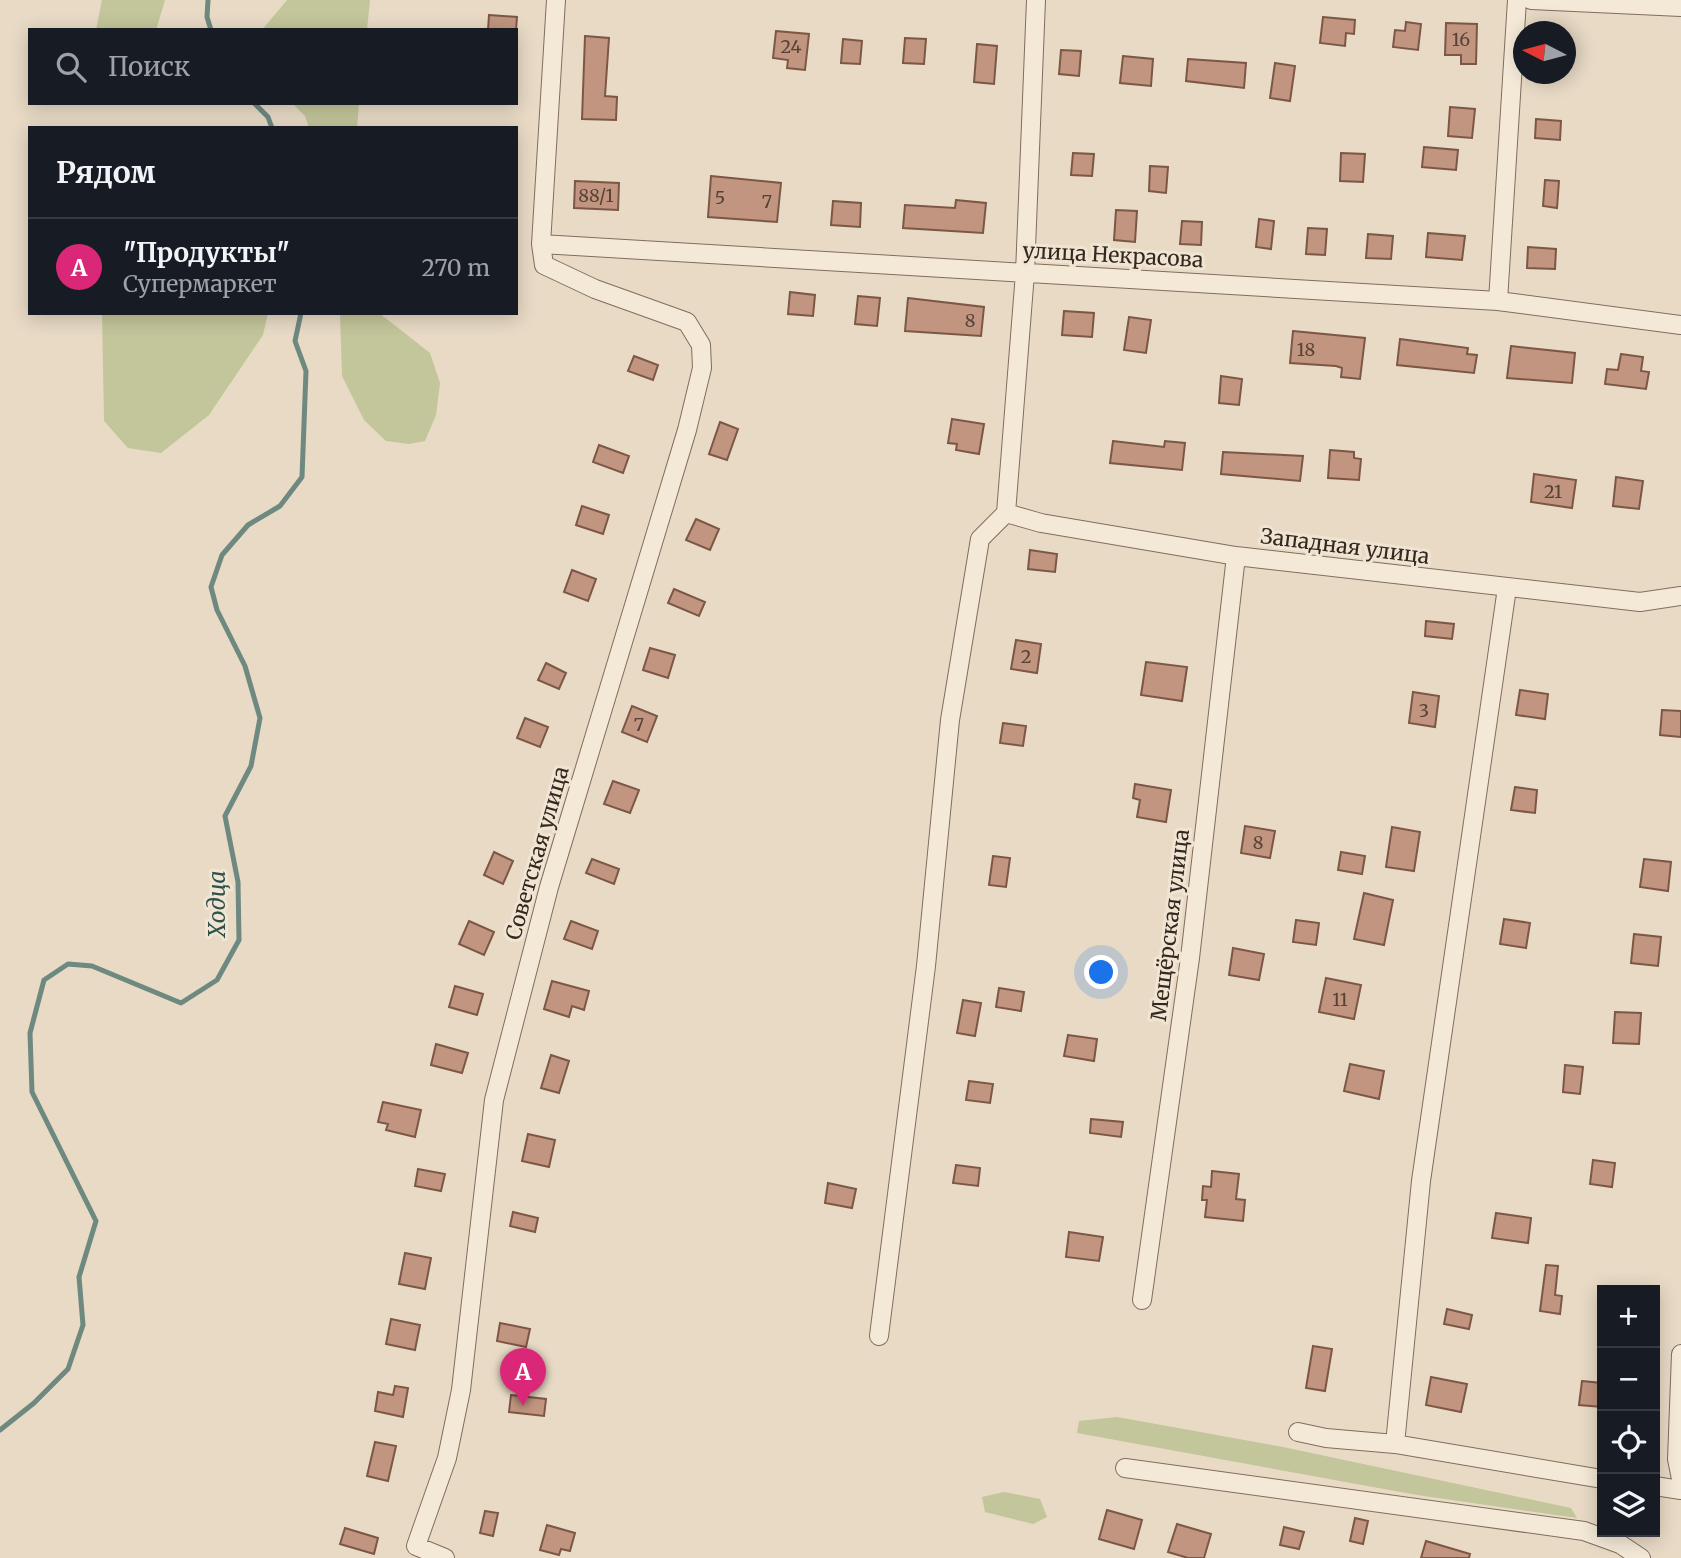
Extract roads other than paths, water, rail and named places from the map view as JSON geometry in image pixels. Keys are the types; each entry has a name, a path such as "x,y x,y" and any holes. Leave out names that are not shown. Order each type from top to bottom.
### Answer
{"street":[{"path":"541,244 556,0"},
{"path":"879,1336 926,966 950,720 980,539 1006,513 1025,273 1036,0"},
{"path":"1498,301 1517,0"},
{"path":"1531,0 1681,7"},
{"name":"улица Некрасова","path":"541,244 1498,301 1681,326"},
{"name":"Советская улица","path":"445,1558 415,1552 447,1458 461,1390 494,1100 549,887 687,430 702,368 701,345 687,322 595,289 544,265 541,244"},
{"name":"Западная улица","path":"1006,513 1041,523 1236,556 1640,602 1681,596"},
{"name":"Мещёрская улица","path":"1142,1300 1190,958 1236,556"},
{"path":"1395,1444 1421,1181 1507,588"},
{"path":"1681,1354 1676,1459 1681,1479"},
{"path":"1298,1432 1326,1438 1395,1444 1597,1478"},
{"path":"1125,1468 1584,1531 1620,1544 1641,1558"},
{"path":"1660,1487 1681,1490"}],"waterway":[{"name":"Ходца","path":"208,0 207,17 210,28"},
{"name":"Ходца","path":"256,105 268,117 271,126"},
{"name":"Ходца","path":"0,1430 34,1403 68,1369 83,1325 79,1277 96,1221 32,1092 30,1033 44,980 68,964 92,966 181,1003 217,980 239,940 238,882 225,816 251,766 260,718 245,666 217,610 211,587 222,555 248,525 280,506 302,477 306,371 295,341 301,315"}],"place":[{"name":"\"Продукты\"","path":"523,1406"}]}
